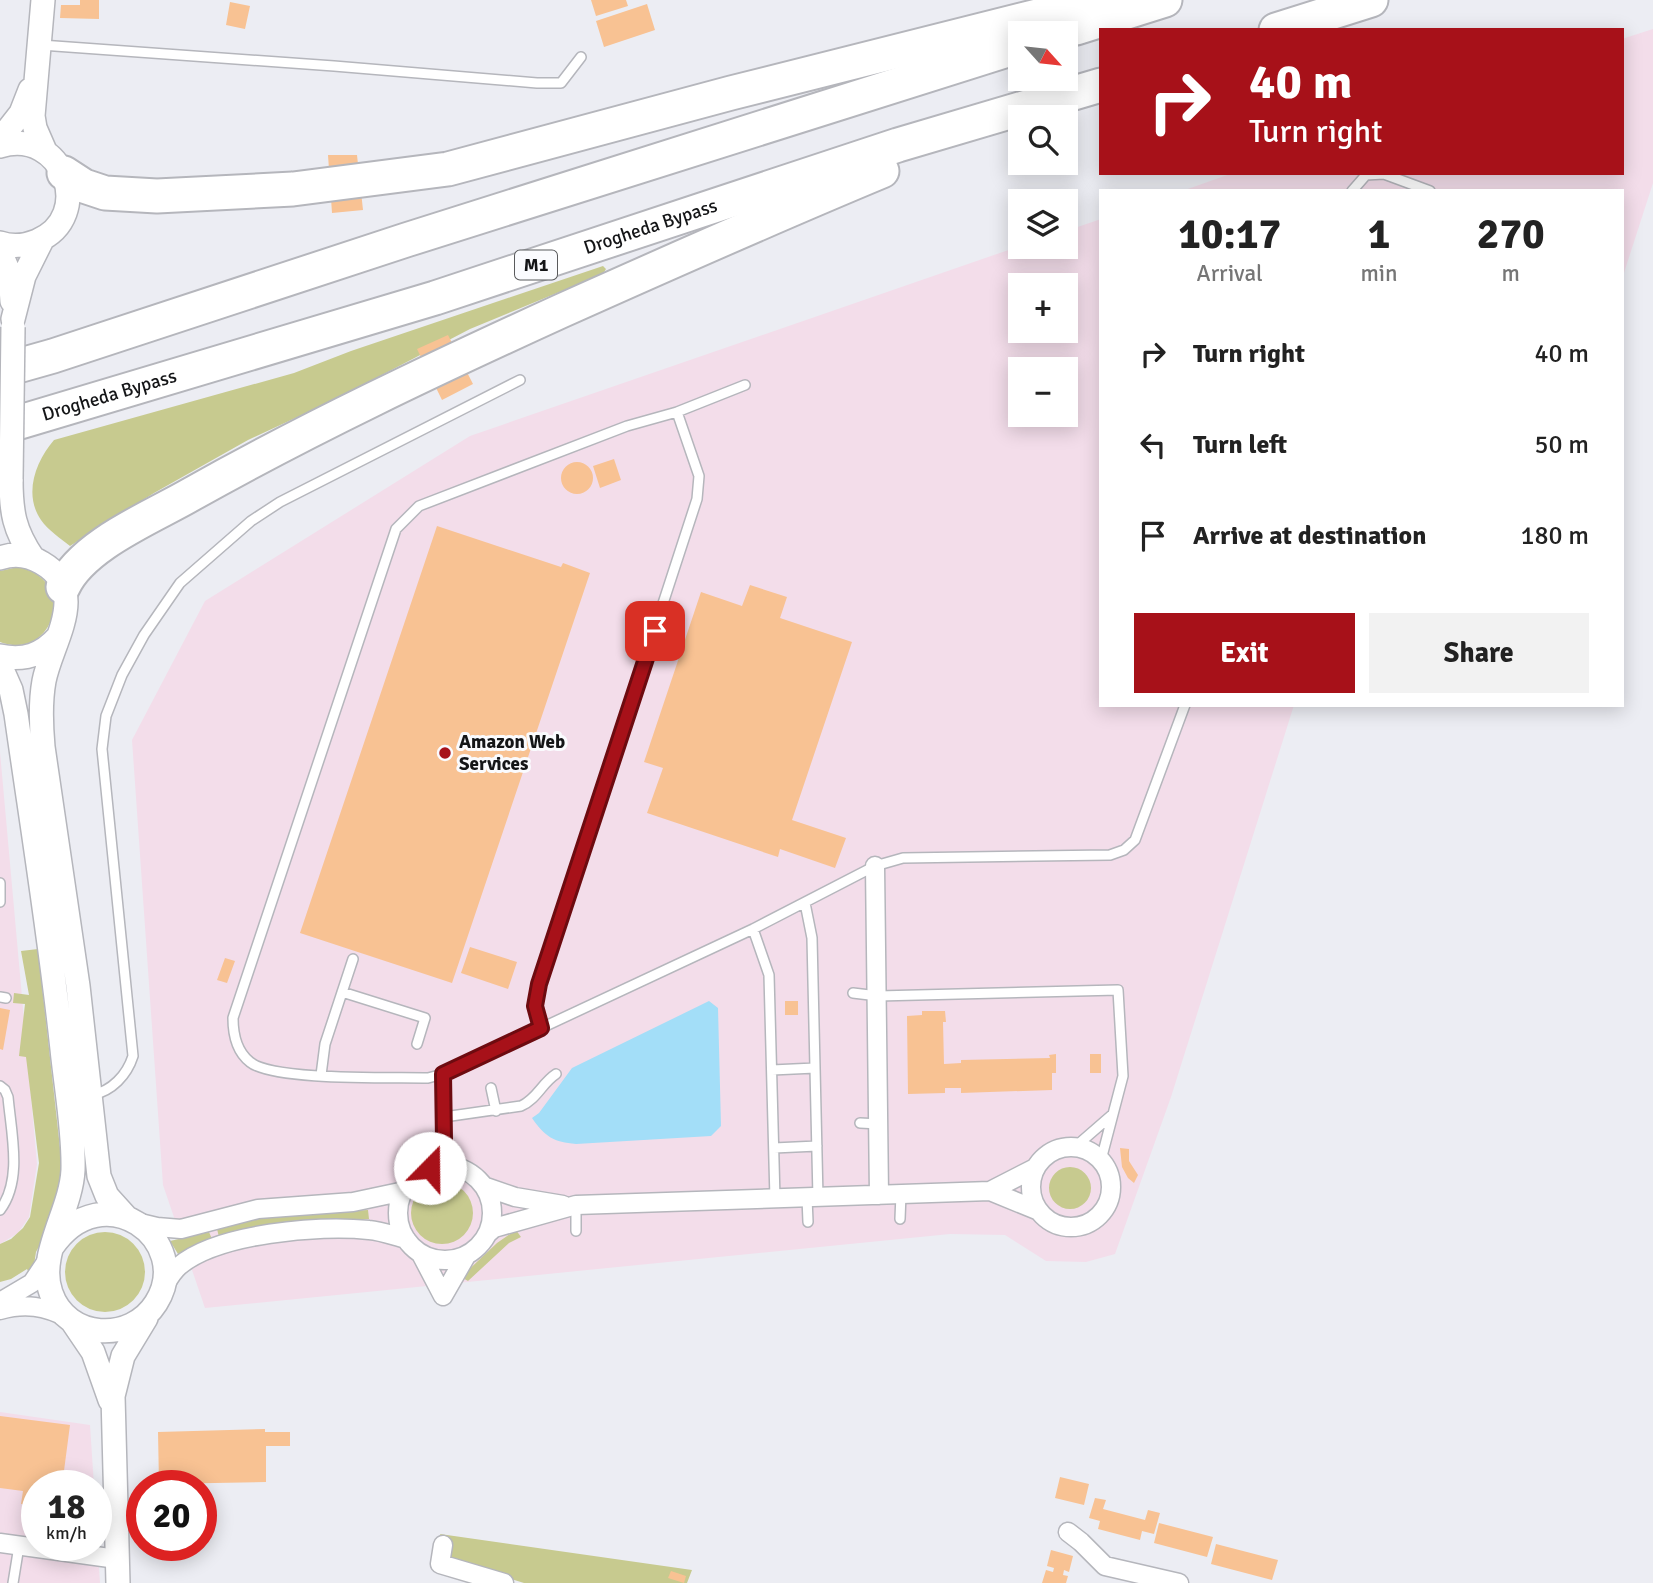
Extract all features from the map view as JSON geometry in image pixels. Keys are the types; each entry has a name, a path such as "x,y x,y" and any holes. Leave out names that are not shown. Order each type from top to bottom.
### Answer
{"highway":[{"path":"54,162 84,186 105,193 157,196 293,189 448,169 731,93 1101,0"},
{"path":"1078,27 1165,0"},
{"path":"1282,28 1371,0"},
{"path":"0,371 1008,50"},
{"name":"Drogheda Bypass","path":"0,428 435,298 898,145 1099,86"},
{"path":"63,587 79,564 119,535 242,466 443,365 754,224 1069,95"}],"street":[{"path":"0,243 18,246 43,239 53,231 66,209 68,197 34,123 43,0"},
{"path":"0,140 25,105 40,53"},
{"path":"0,146 21,143 54,162"},
{"path":"13,323 24,276 43,239"},
{"path":"0,251 10,275 13,323 11,503 17,533 33,558"},
{"path":"0,537 11,503"},
{"path":"0,558 20,555 33,558 56,574 63,587 67,612 43,685 41,725 99,1176 107,1196 150,1234 160,1250 165,1269 163,1288"},
{"path":"0,656 14,659 39,653 58,637"},
{"path":"0,665 11,690 16,714 51,953 72,1149 70,1193 47,1271 52,1297 84,1336 101,1370 112,1417"},
{"path":"874,866 879,1195"},
{"path":"466,1256 443,1296 421,1254 406,1239 399,1225 401,1192 418,1174 430,1168 444,1165 459,1167 472,1174 486,1187 515,1197 573,1205 990,1191 1039,1211 1048,1220 1073,1227 1086,1224 1105,1208 1111,1182 1101,1160 1092,1153 1074,1147 1052,1151 1035,1168 990,1191"},
{"path":"1035,1168 1031,1190 1039,1211"},
{"path":"486,1187 491,1211 487,1234"},
{"path":"0,1302 32,1283 62,1233 76,1222 92,1215 109,1213 157,1227 181,1229 258,1209 353,1202 401,1192"},
{"path":"421,1254 436,1260 466,1256 477,1248 494,1228 573,1205"},
{"path":"118,1583 112,1417 115,1382 123,1356 178,1267 195,1256 219,1247 275,1232 359,1229 406,1239"},
{"path":"0,1310 25,1305 36,1306 85,1328 114,1331 141,1320 151,1310"},
{"path":"1068,1532 1081,1542 1103,1575 1179,1583"},
{"path":"0,1543 117,1559"},
{"path":"443,1545 440,1563 503,1583"}],"lane":[{"path":"40,53 334,66 537,83 561,83 581,57"},
{"path":"1354,189 1366,175"},
{"path":"1387,175 1425,189"},
{"path":"90,1095 113,1086 127,1071 133,1056 102,749 106,716 113,696 144,635 180,583 266,510 520,380"},
{"path":"745,385 677,412 627,426 419,506 396,528 233,1018 235,1041 241,1054 251,1063 266,1071 428,1078 443,1074 753,929 874,866 903,858 1110,855 1124,850 1135,840 1184,707"},
{"path":"541,1028 535,1006 539,984 697,499 699,476 677,412"},
{"path":"0,883 0,902"},
{"path":"805,903 812,938 817,1146 813,1198 808,1222"},
{"path":"753,929 769,975 775,1199"},
{"path":"321,1075 325,1044 353,959"},
{"path":"853,993 878,996 1118,990 1123,1076 1101,1160"},
{"path":"342,992 425,1018 417,1044"},
{"path":"772,1070 815,1068"},
{"path":"443,1074 444,1140 459,1167"},
{"path":"443,1117 513,1109 528,1103 548,1079 556,1074"},
{"path":"0,1086 8,1097 14,1159 11,1184 0,1210"},
{"path":"491,1088 496,1111"},
{"path":"1074,1147 1114,1114"},
{"path":"860,1123 879,1124"},
{"path":"430,1168 444,1140"},
{"path":"774,1148 817,1146"},
{"path":"900,1219 901,1194"},
{"path":"573,1205 576,1231"},
{"path":"13,1583 19,1546"}],"shaded area":[{"path":"1653,29 1653,183 1624,273 1624,189 1188,189 1227,175 1624,175 1624,38"},
{"path":"1099,220 1099,707 1293,707 1171,1097 1115,1254 1086,1262 1046,1261 1005,1235 950,1234 205,1308 163,1185 132,740 205,601 470,436 1008,250 1008,259 1078,259 1078,227"},
{"path":"0,752 37,1164 29,1217 18,1233 0,1244"},
{"path":"0,1412 90,1425 93,1470 21,1470 21,1561 99,1561 100,1583 0,1583"}],"green space":[{"path":"603,266 606,269 603,274 470,329 334,400 248,440 154,493 70,546 47,527 36,510 32,489 34,478 42,458 54,440 294,373 351,351"},
{"path":"18,567 37,574 49,587 53,601 52,616 46,630 34,640 19,645 0,642 0,571"},
{"path":"38,949 63,1175 50,1225 36,1252 34,1265 29,1273 27,1269 0,1282 0,1244 11,1239 30,1217 39,1163 26,1057 19,1056 25,1004 13,1003 14,993 29,995 21,951"},
{"path":"1070,1167 1085,1173 1091,1188 1085,1203 1070,1209 1055,1203 1049,1188 1055,1173"},
{"path":"436,1182 448,1182 464,1191 471,1201 471,1225 464,1235 448,1244 436,1244 425,1239 416,1230 411,1219 411,1207 416,1196 425,1187"},
{"path":"368,1210 369,1219 285,1223 219,1237 217,1229 273,1217"},
{"path":"516,1230 521,1237 509,1243 468,1281 461,1277 497,1243"},
{"path":"105,1232 120,1235 133,1244 142,1257 145,1272 142,1287 133,1300 120,1309 105,1312 90,1309 77,1300 68,1287 65,1272 68,1257 77,1244 90,1235"},
{"path":"209,1232 212,1239 178,1254 170,1241"},
{"path":"440,1534 692,1570 687,1583 524,1583 452,1560"}],"water":[{"path":"709,1001 718,1008 721,1126 711,1136 576,1144 551,1137 541,1130 532,1118 539,1113 572,1068"}],"building":[{"path":"80,0 99,0 99,19 60,18 61,5 80,5"},
{"path":"591,0 626,0 628,6 596,16"},
{"path":"230,2 250,6 245,29 226,25"},
{"path":"647,4 655,30 604,47 596,21"},
{"path":"328,155 357,155 363,210 332,213"},
{"path":"448,335 473,384 442,400 417,349"},
{"path":"614,459 621,480 600,488 593,466"},
{"path":"577,462 588,467 593,478 588,489 577,494 566,489 561,478 566,467"},
{"name":"Amazon Web Services","path":"437,526 561,567 563,563 590,573 452,983 300,933"},
{"path":"750,585 787,597 780,618 852,642 792,820 846,838 835,868 780,849 778,857 647,813 663,768 644,762 701,592 742,606"},
{"path":"470,947 517,962 508,989 461,973"},
{"path":"225,958 235,961 227,983 217,980"},
{"path":"785,1001 798,1001 798,1015 785,1015"},
{"path":"0,1008 10,1010 3,1050 0,1049"},
{"path":"922,1011 945,1011 944,1064 961,1063 961,1060 1050,1058 1049,1055 1056,1054 1052,1090 961,1093 961,1088 945,1088 945,1093 908,1094 907,1016 922,1015"},
{"path":"1090,1054 1101,1054 1101,1073 1090,1073"},
{"path":"1120,1148 1129,1149 1129,1161 1138,1175 1134,1183 1122,1167"},
{"path":"0,1416 70,1425 64,1470 21,1470 21,1491 0,1488"},
{"path":"265,1429 265,1432 290,1432 290,1446 266,1446 266,1482 217,1483 217,1470 159,1470 158,1432"},
{"path":"1060,1477 1089,1484 1084,1505 1055,1498"},
{"path":"1095,1498 1106,1500 1103,1509 1145,1520 1148,1510 1160,1513 1154,1534 1142,1531 1140,1540 1098,1529 1100,1521 1089,1518"},
{"path":"1159,1523 1213,1537 1207,1557 1154,1543"},
{"path":"1216,1544 1278,1560 1272,1580 1211,1564"},
{"path":"1051,1550 1073,1556 1069,1572 1064,1570 1063,1575 1068,1576 1066,1583 1042,1583 1046,1570 1053,1572 1054,1568 1047,1566"},
{"path":"671,1571 686,1576 684,1583 668,1578"}],"place":[{"name":"Amazon Web Services","path":"445,753"}],"route":[{"path":"430,1168 444,1140 443,1074 541,1028 535,1006 539,984 655,631"}]}
